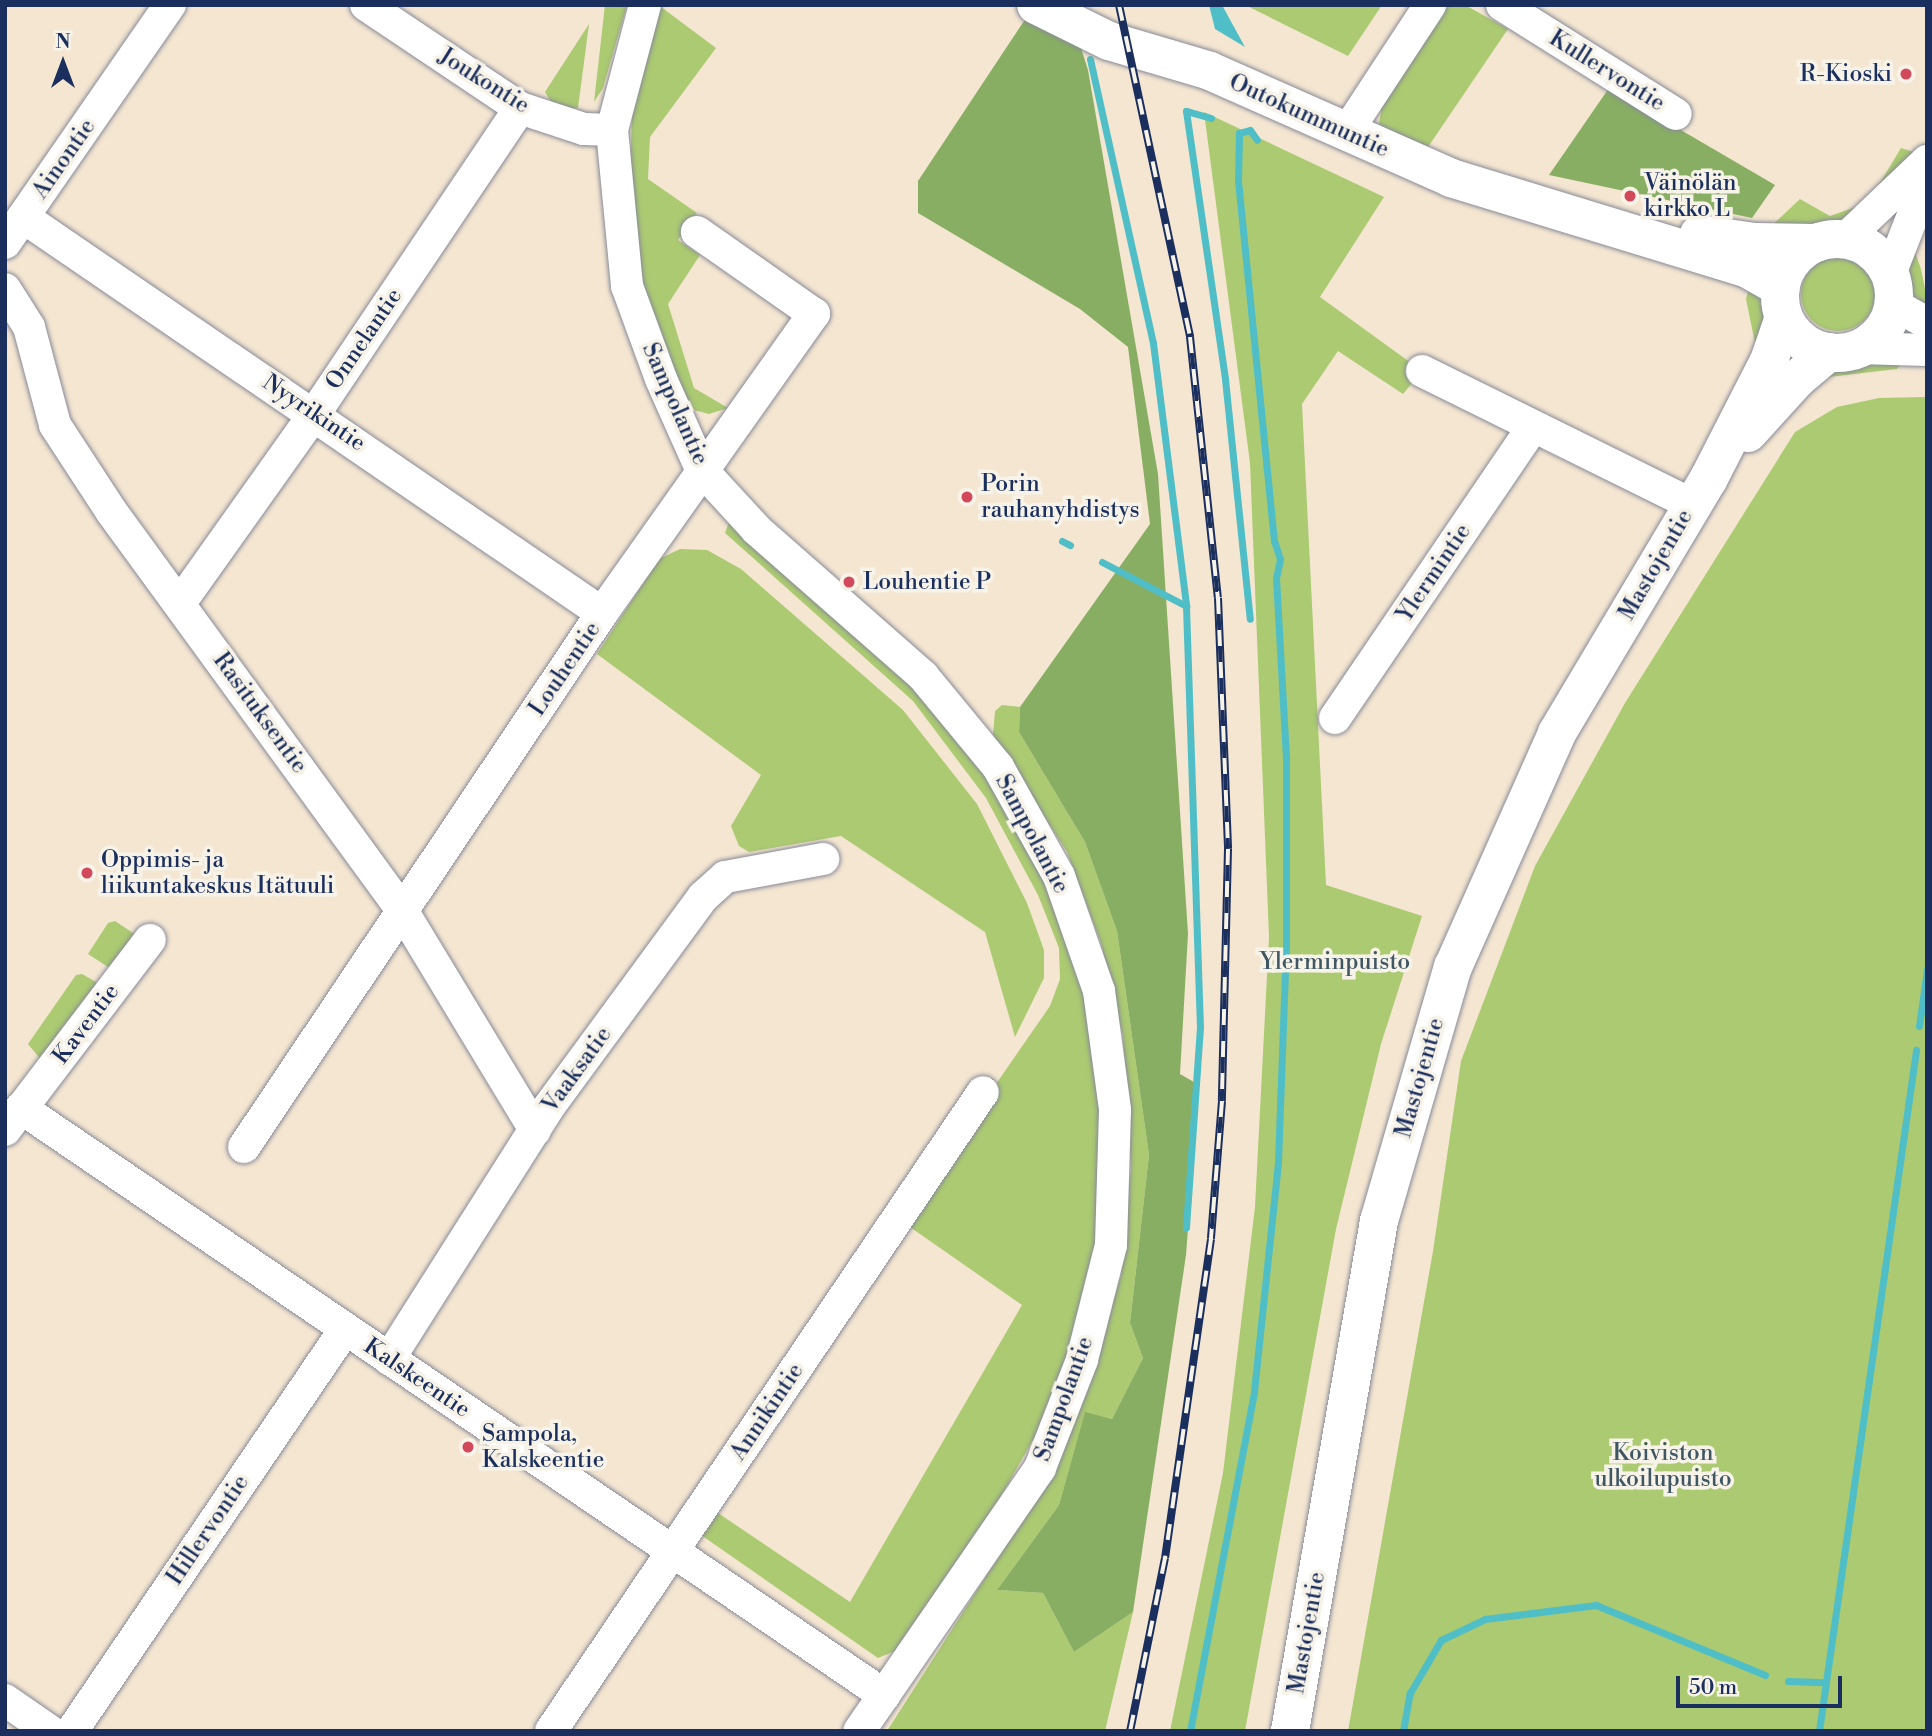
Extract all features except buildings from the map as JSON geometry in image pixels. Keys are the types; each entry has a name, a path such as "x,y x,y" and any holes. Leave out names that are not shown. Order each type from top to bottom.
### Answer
{"main road":[{"name":"Outokummuntie","path":"1036,5 1108,41 1210,71 1451,178 1746,268 1782,302"},
{"name":"Outokummuntie","path":"1586,219 1754,242 1830,241"},
{"path":"1830,241 1872,251 1892,289 1882,331 1844,350 1802,340 1782,302 1792,261 1830,241"},
{"name":"Mastojentie","path":"1290,1731 1379,1221 1453,967 1557,733 1699,492 1769,361 1782,302"},
{"name":"Mastojentie","path":"1699,492 1797,379 1844,350"}],"street":[{"name":"Ainontie","path":"5,243 170,5"},
{"name":"Joukontie","path":"366,5 520,108 584,129 612,130"},
{"name":"Sampolantie","path":"645,5 612,130 627,286 661,379 701,469 757,530 923,676 998,767 1059,876 1099,991 1115,1110 1111,1245 1082,1360 1040,1468 859,1731"},
{"path":"1346,133 1430,5"},
{"name":"Kullervontie","path":"1502,5 1676,114"},
{"name":"Onnelantie","path":"180,603 314,413 520,108"},
{"path":"1830,241 1927,161"},
{"path":"1927,179 1892,289 1927,323"},
{"name":"Nyyrikintie","path":"23,217 602,612"},
{"name":"Louhentie","path":"244,1147 602,612 701,469 814,314 697,232"},
{"name":"Rasituksentie","path":"5,289 29,327 55,425 111,511 403,912 535,1130"},
{"path":"1844,350 1927,350"},
{"path":"1422,371 1532,428 1699,492"},
{"name":"Ylermintie","path":"1335,718 1532,428"},
{"name":"Vaaksatie","path":"389,1359 535,1130 703,897 725,877 823,859"},
{"name":"Kaventie","path":"13,1119 150,940"},
{"name":"Annikintie","path":"551,1731 983,1092"},
{"name":"Kalskeentie","path":"13,1119 389,1359 884,1695"},
{"name":"Hillervontie","path":"72,1731 345,1330"},
{"path":"5,1700 50,1731"}],"green space":[{"path":"605,5 627,5 603,88 594,102"},
{"path":"1245,5 1382,5 1348,56"},
{"path":"1449,5 1465,5 1508,29 1426,150 1379,124 1382,104"},
{"path":"661,7 716,48 650,137 648,179 697,213 678,240 700,255 668,304 694,388 728,408 709,414 690,409 646,304 630,190 632,111 654,12"},
{"path":"1026,18 1081,48 1088,70 1158,474 1188,934 1180,1074 1199,1085 1186,1255 1133,1612 1074,1652 1043,1593 997,1590 1059,1505 1085,1412 1112,1419 1143,1358 1130,1323 1149,1155 1117,931 1085,842 1019,732 1020,707 1150,524 1128,347 1080,309 918,213 918,181"},
{"path":"589,24 578,108 556,110 545,92"},
{"path":"1609,88 1775,185 1752,218 1549,175"},
{"name":"Ylerminpuisto","path":"1204,112 1384,197 1320,297 1422,371 1403,394 1338,351 1302,404 1326,885 1422,916 1381,1044 1336,1229 1245,1731 1170,1731 1223,1473 1255,1207 1269,937 1250,463"},
{"path":"1901,148 1917,153 1875,191"},
{"path":"1800,199 1830,216 1861,205 1844,221 1807,231 1765,232"},
{"path":"1911,241 1921,269 1927,299 1923,309 1909,287"},
{"path":"1831,257 1845,257 1859,263 1869,273 1875,294 1869,315 1859,325 1845,331 1831,331 1817,325 1807,315 1801,301 1801,287 1807,273 1817,263"},
{"path":"1751,282 1763,297 1767,317 1755,343 1746,299"},
{"path":"1905,358 1897,369 1812,379 1828,367"},
{"name":"Koiviston ulkoilupuisto","path":"1927,397 1927,1731 1348,1731 1433,1251 1461,1061 1535,866 1625,703 1795,432 1837,407 1879,398"},
{"path":"729,522 928,700 994,785 1050,886 1085,989 1105,1124 1099,1231 1071,1348 1042,1424 996,1505 895,1651 878,1658 701,1535 712,1509 850,1602 1022,1305 907,1225 908,1211 1050,1006 1060,979 1059,948 1038,895 986,798 913,701 725,533"},
{"path":"680,549 707,550 741,569 903,710 977,804 1027,903 1044,950 1044,978 1015,1037 985,932 841,836 749,852 739,846 731,826 761,775 597,654 659,559"},
{"path":"1002,705 1020,707 1019,732 1085,842 1117,931 1149,1155 1130,1323 1143,1358 1112,1419 1085,1413 1059,1505 997,1590 1043,1593 1074,1652 1133,1612 1105,1731 887,1731 1029,1509 1083,1401 1121,1275 1131,1167 1123,1036 1101,943 1067,852 993,735 995,711"},
{"path":"115,921 136,935 115,966 108,967 88,954 108,923"},
{"path":"82,974 96,982 97,991 47,1067 28,1044 76,975"}],"water":[{"path":"1209,5 1222,5 1245,47 1215,29"}],"waterway":[{"path":"1090,59 1153,343 1186,606 1200,1027 1186,1228"},
{"path":"1211,118 1186,111 1225,379 1250,619"},
{"path":"1190,1731 1254,1391 1278,1162 1286,945 1286,757 1276,578 1280,559 1274,541 1238,182 1239,133 1250,130 1257,140"},
{"path":"1062,541 1070,545"},
{"path":"1102,562 1186,606"},
{"path":"1919,1026 1927,970"},
{"path":"1819,1731 1916,1050"},
{"path":"1403,1731 1410,1693 1441,1640 1485,1619 1596,1605 1765,1675"},
{"path":"1788,1681 1826,1682"}],"railway":[{"path":"1119,5 1190,337 1218,598 1228,849 1222,1101 1211,1239 1165,1558 1130,1731"}],"place":[{"name":"R-Kioski","path":"1906,74"},
{"name":"Väinölän kirkko L","path":"1630,196"},
{"name":"Porin rauhanyhdistys","path":"967,497"},
{"name":"Louhentie P","path":"849,582"},
{"name":"Oppimis- ja liikuntakeskus Itätuuli","path":"87,873"},
{"name":"Sampola, Kalskeentie","path":"468,1447"}]}
